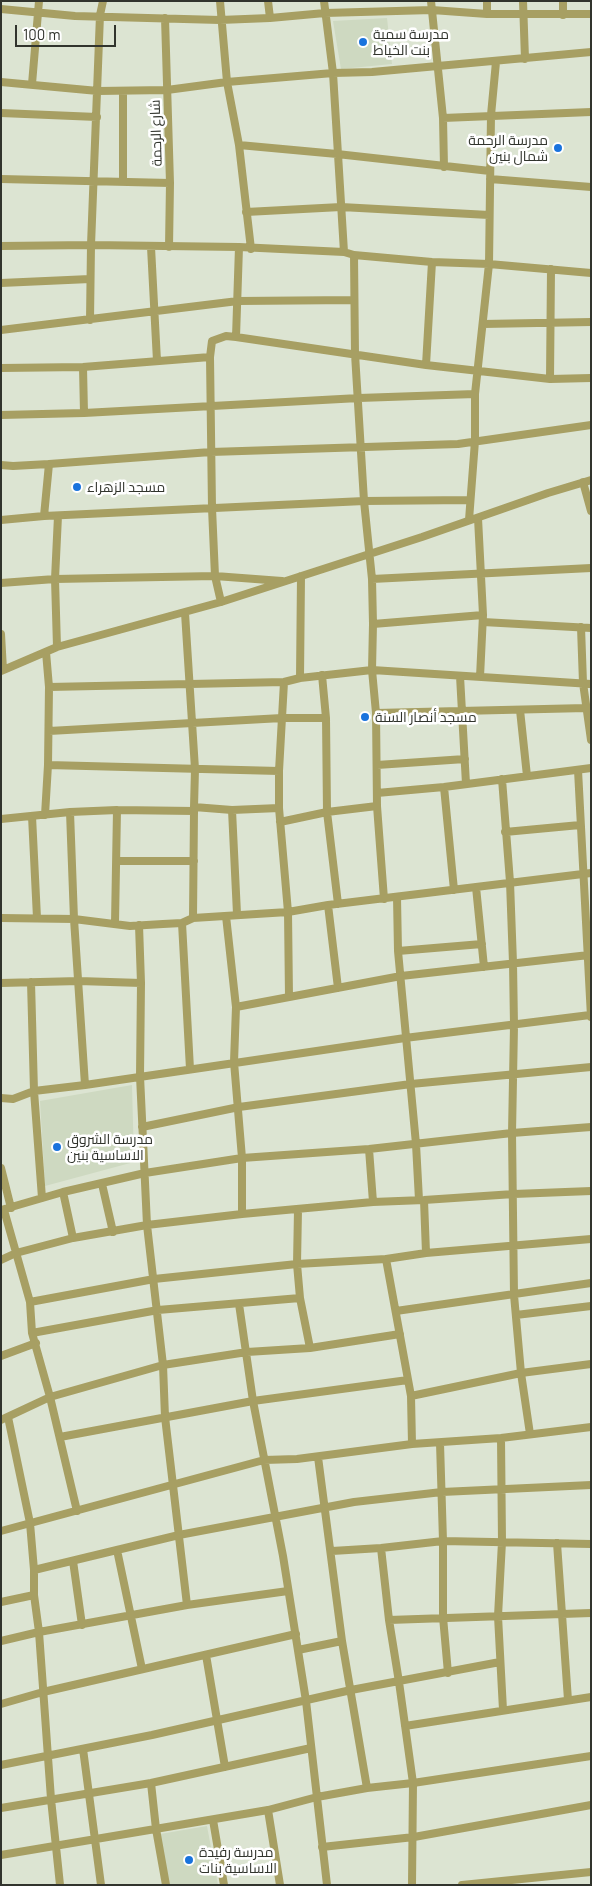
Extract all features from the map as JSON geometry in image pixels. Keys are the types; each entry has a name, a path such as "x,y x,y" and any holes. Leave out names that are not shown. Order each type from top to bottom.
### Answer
{"street":[{"path":"32,84 39,1"},
{"path":"90,320 100,15 103,1"},
{"path":"220,1 220,20 227,82 239,145 251,249"},
{"path":"268,1 270,18"},
{"path":"324,1 333,73 344,252"},
{"path":"487,1 487,14"},
{"path":"523,1 526,59"},
{"path":"563,1 563,15"},
{"path":"1,9 76,16 100,15 220,20 432,6 487,14 591,14"},
{"path":"432,6 443,118 444,167"},
{"name":"شارع الرحمة","path":"165,18 170,183 169,247"},
{"path":"1,82 124,92 167,90 227,82 496,62 591,52"},
{"path":"470,520 475,441 475,394 489,264 491,115 496,62"},
{"path":"122,182 124,92"},
{"path":"443,118 591,112"},
{"path":"1,113 97,117"},
{"path":"239,145 337,154 591,187"},
{"path":"1,179 170,183"},
{"path":"246,212 341,208 489,215"},
{"path":"1,246 239,247 344,252 354,255 432,262 489,264 591,273"},
{"path":"151,247 157,361"},
{"path":"236,337 239,247"},
{"path":"354,255 355,354 364,501 372,579 372,670 376,713 377,806 384,899"},
{"path":"426,364 432,262"},
{"path":"550,379 551,269"},
{"path":"1,283 90,279"},
{"path":"1,330 238,300 354,300"},
{"path":"484,324 591,322"},
{"path":"221,602 215,576 212,508 210,356 212,340 226,336 236,337 426,364 550,379 591,378"},
{"path":"1,368 83,367 210,356"},
{"path":"83,367 84,413"},
{"path":"1,415 84,413 358,398 475,394"},
{"path":"1,465 49,464 211,452 458,444 591,425"},
{"path":"44,516 49,464"},
{"path":"1,634 2,671 57,647 221,602 587,481 591,511"},
{"path":"1,520 44,516 364,501 470,500"},
{"path":"57,647 55,579 58,516"},
{"path":"478,518 483,618 480,677"},
{"path":"372,579 591,568"},
{"path":"1,583 55,579 215,576 286,581"},
{"path":"300,678 301,576"},
{"path":"184,613 195,769 193,918"},
{"path":"373,624 483,618 591,628"},
{"path":"581,627 587,683 586,708 591,740"},
{"path":"45,814 49,688 46,652"},
{"path":"49,688 284,682 300,678 372,670 587,683"},
{"path":"322,676 326,718 327,812 338,904"},
{"path":"460,676 466,784"},
{"path":"284,682 279,808 288,912 289,998"},
{"path":"376,713 586,708"},
{"path":"520,710 527,776"},
{"path":"48,731 282,718 326,718"},
{"path":"377,765 465,759"},
{"path":"48,765 279,771"},
{"path":"377,793 444,787 591,768"},
{"path":"578,770 580,825 586,845 591,1018"},
{"path":"502,779 510,882 513,963 512,1133 514,1295 530,1434"},
{"path":"444,787 454,890"},
{"path":"280,822 327,812 377,806"},
{"path":"1,818 118,810 279,808"},
{"path":"115,923 118,810"},
{"path":"232,810 237,914"},
{"path":"70,812 74,919 85,1085"},
{"path":"32,816 37,918"},
{"path":"506,832 580,825"},
{"path":"117,861 194,862"},
{"path":"1,918 74,919 139,925 182,922 193,918 288,912 328,905 587,873"},
{"path":"476,887 484,967"},
{"path":"397,897 398,951 405,1038 426,1253"},
{"path":"328,905 338,988"},
{"path":"226,916 236,1007 234,1062 242,1158 242,1214"},
{"path":"182,922 190,1069"},
{"path":"139,925 141,983 140,1076 147,1225 158,1310 165,1417 172,1484 187,1604"},
{"path":"398,951 482,944"},
{"path":"236,1007 401,976 589,955"},
{"path":"1,983 79,981 141,983"},
{"path":"32,982 34,1091 42,1198"},
{"path":"1,1098 13,1099 34,1091 234,1062 590,1015"},
{"path":"142,1127 239,1107 411,1084 591,1067"},
{"path":"5,1209 63,1192 145,1173 242,1158 369,1149 512,1133 591,1127"},
{"path":"369,1149 373,1202"},
{"path":"1,1168 5,1209 30,1302 32,1334 50,1397 77,1511"},
{"path":"102,1184 113,1232"},
{"path":"1,1260 16,1253 73,1238 147,1225 373,1202 591,1191"},
{"path":"63,1192 73,1238"},
{"path":"298,1210 297,1264 300,1298 310,1348"},
{"path":"30,1302 154,1279 297,1264 386,1259 426,1253 591,1239"},
{"path":"386,1259 408,1380 412,1444"},
{"path":"396,1311 591,1283"},
{"path":"32,1334 158,1310 300,1298"},
{"path":"239,1304 253,1401 296,1634 306,1701 327,1885"},
{"path":"516,1315 591,1306"},
{"path":"60,1885 51,1799 39,1632 34,1595 30,1523 4,1419 50,1397 163,1365 247,1352 310,1348 400,1334"},
{"path":"1,1356 36,1343"},
{"path":"410,1396 522,1374 591,1364"},
{"path":"60,1437 253,1401 408,1380"},
{"path":"1,1530 264,1460 318,1457 412,1444 502,1438 591,1427"},
{"path":"502,1438 502,1542 498,1616 502,1710"},
{"path":"440,1443 443,1617 448,1672"},
{"path":"318,1457 332,1551 342,1641 367,1788"},
{"path":"34,1570 179,1535 354,1502 442,1492 591,1485"},
{"path":"332,1551 381,1548 443,1540 591,1544"},
{"path":"556,1543 568,1700"},
{"path":"381,1548 389,1620 413,1783 414,1837 412,1885"},
{"path":"117,1550 142,1669"},
{"path":"73,1561 82,1625"},
{"path":"1,1641 187,1604 288,1591"},
{"path":"1,1602 34,1595"},
{"path":"389,1620 591,1613"},
{"path":"1,1704 43,1692 296,1634"},
{"path":"298,1650 342,1641"},
{"path":"206,1655 225,1767"},
{"path":"1,1765 83,1750 351,1690 500,1662"},
{"path":"405,1726 591,1697"},
{"path":"1,1808 151,1783 311,1748"},
{"path":"83,1750 87,1793 101,1885"},
{"path":"1,1855 268,1810 317,1797 367,1788 413,1783 591,1756"},
{"path":"151,1783 156,1830 166,1885"},
{"path":"322,1847 414,1837 591,1804"},
{"path":"268,1810 280,1885"},
{"path":"213,1820 224,1885"},
{"path":"462,1885 541,1881 591,1872"}],"shaded area":[{"name":"مدرسة سمية بنت الخياط","path":"387,18 392,64 341,69 333,21"},
{"path":"132,1085 134,1162 45,1186 40,1101"},
{"name":"مدرسة رفيدة الاساسية بنات","path":"207,1826 218,1885 169,1885 160,1834"}],"place":[{"name":"مدرسة سمية بنت الخياط","path":"363,42"},
{"name":"مدرسة الرحمة شمال بنين","path":"558,148"},
{"name":"مسجد الزهراء","path":"77,487"},
{"name":"مسجد أنصار السنة","path":"365,717"},
{"name":"مدرسة الشروق الاساسية بنين","path":"57,1147"},
{"name":"مدرسة رفيدة الاساسية بنات","path":"189,1860"}]}
